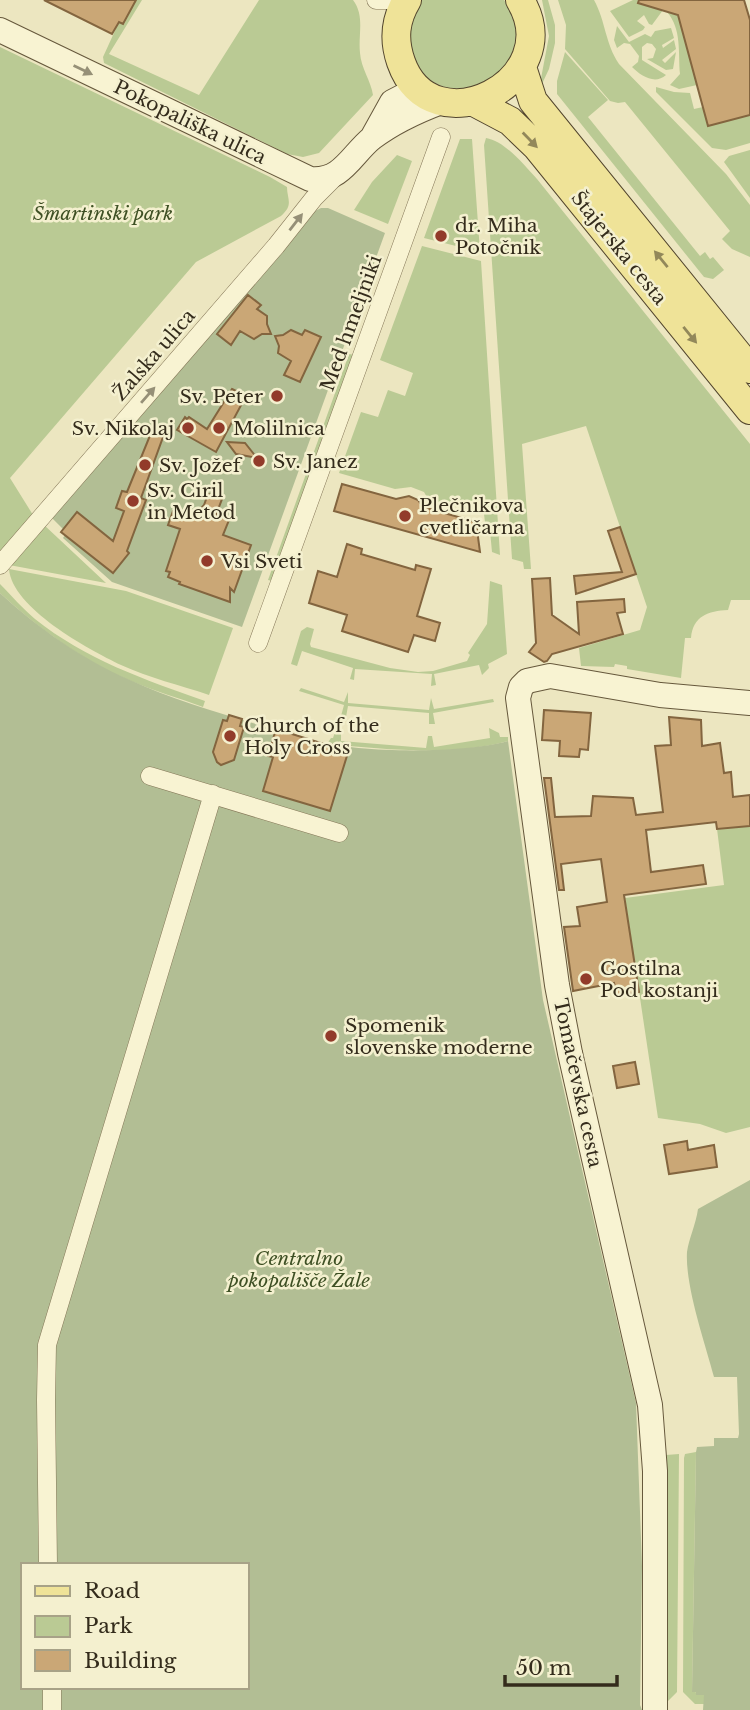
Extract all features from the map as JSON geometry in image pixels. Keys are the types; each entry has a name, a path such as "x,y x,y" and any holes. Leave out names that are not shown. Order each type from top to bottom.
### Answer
{"main road":[{"path":"407,0 397,22 396,47 405,71 430,95 474,102 501,89 522,67 529,33 525,1"},
{"path":"525,1 542,38 533,75 538,107"},
{"name":"Štajerska cesta","path":"522,67 531,96 538,107 750,369"},
{"name":"Štajerska cesta","path":"474,102 510,121 537,147 750,410"}],"street":[{"path":"376,0 390,0"},
{"name":"Pokopališka ulica","path":"0,30 307,178 323,179 339,173"},
{"path":"339,173 372,139 392,102 430,95"},
{"name":"Med hmeljniki","path":"258,643 441,137"},
{"name":"Žalska ulica","path":"0,565 284,237 314,198 339,173"},
{"name":"Tomačevska cesta","path":"655,1710 655,1460 650,1405 557,985 518,698 521,687 527,681 550,676 660,695 750,704"},
{"path":"150,776 339,833"},
{"path":"48,1563 47,1345 213,794"},
{"path":"52,1689 52,1710"}],"green space":[{"path":"136,0 142,0 109,54 199,95 259,0 353,0 360,19 361,59 373,95 319,153 303,157 287,154 104,63 103,57 119,22 124,24"},
{"path":"420,0 504,0 518,27 512,61 484,87 448,89 431,81 409,51 409,24"},
{"path":"542,0 548,0 555,25 555,43 549,69 541,86 551,102 549,109 539,89 549,36"},
{"path":"558,0 594,0 619,64 726,174 750,205 750,257 732,249 722,239 730,231 625,102 610,101 565,49 566,25"},
{"path":"633,0 647,0 657,4 657,9 663,10 652,25 644,15 637,21 645,27 643,30 629,37 610,11"},
{"path":"674,1 697,85 679,89 670,85 680,74 677,34 667,12"},
{"path":"617,26 629,42 645,34 651,37 655,31 671,28 674,38 662,45 663,48 674,40 676,49 662,60 665,63 676,52 673,69 666,70 647,59 653,58 656,49 647,43 642,47 642,60 666,75 657,79 648,78 632,67 638,62 639,56 630,44 624,43 617,48 614,40"},
{"name":"Šmartinski park","path":"0,47 270,177 287,187 289,202 281,216 196,262 10,478 33,515 0,558"},
{"path":"565,52 608,100 588,117 700,256 705,252 724,270 713,279 704,277 557,94 557,81"},
{"path":"656,87 690,93 694,109 703,107 708,126 750,115 750,143 726,150 712,148 656,92"},
{"path":"486,138 507,149 537,179 750,444 750,600 731,600 728,610 708,613 698,620 691,638 685,638 681,678 627,669 627,666 615,664 614,667 581,666 579,648 640,630 647,607 586,426 522,444 531,569 524,569 523,562 512,559 484,145"},
{"path":"460,139 472,139 480,252 424,238"},
{"path":"750,150 750,198 724,162 729,156"},
{"path":"397,155 412,161 388,224 354,210 372,182"},
{"path":"328,208 385,233 242,627 112,582 63,538 63,529 50,516 313,212"},
{"path":"422,246 481,261 500,555 492,552 490,531 486,531 484,514 428,499 424,492 411,487 395,489 339,473 361,412 378,417 388,390 405,396 413,373 380,360"},
{"path":"349,354 355,355 273,581 268,580"},
{"path":"43,524 106,583 9,565"},
{"path":"9,569 126,591 233,628 209,695 132,670 72,638 23,598 13,584"},
{"path":"490,581 502,585 507,654 488,664 489,668 482,675 479,665 434,674 436,685 431,686 432,674 355,669 354,680 350,679 353,668 302,651 297,666 291,664 301,631 307,627 314,629 311,647 390,668 433,671 467,661 470,655 468,653 487,624"},
{"path":"0,584 35,619 74,646 138,676 205,701 203,707 131,681 78,654 45,631 0,593"},
{"name":"Centralno pokopališče Žale","path":"0,593 61,642 112,672 197,706 314,741 384,750 438,750 508,741 543,1000 636,1403 642,1566 642,1710 0,1710"},
{"path":"301,688 344,702 348,692 348,703 429,710 431,698 434,709 493,699 494,702 433,713 435,724 429,724 429,713 348,706 346,717 341,716 344,705 299,691"},
{"path":"489,728 499,733 500,737 508,737 508,741 441,750 327,744 336,729 341,730 341,741 426,748 428,736 432,736 434,747 490,738"},
{"path":"750,826 750,1127 726,1133 700,1124 658,1118 625,898 724,885 717,829"},
{"path":"750,1180 750,1710 703,1710 704,1695 692,1692 696,1452 697,1447 714,1446 714,1438 738,1438 739,1434 737,1377 714,1377 692,1298 687,1252 698,1209"},
{"path":"696,1452 692,1691 704,1695 704,1704 695,1704 683,1692 684,1458 685,1454"},
{"path":"679,1454 677,1692 665,1704 666,1455"}],"building":[{"path":"44,0 136,0 123,24 119,22 112,34"},
{"path":"639,0 744,0 750,20 750,115 708,126 678,15 638,3"},
{"path":"248,295 261,305 257,309 267,316 271,334 262,334 254,339 240,331 231,345 217,334"},
{"path":"291,330 302,335 305,330 321,337 300,382 284,375 291,361 278,353 279,346 275,336"},
{"name":"Molilnica","path":"232,389 246,396 216,452 177,430 185,417 207,429"},
{"path":"151,433 163,437 141,498 146,500 127,551 129,553 113,573 61,532 77,512 113,541 124,511 116,508 122,491 127,492"},
{"path":"227,442 245,443 257,458 236,454"},
{"name":"Plečnikova cvetličarna","path":"342,484 396,499 409,496 418,500 423,507 476,522 480,552 334,511"},
{"name":"Vsi Sveti","path":"208,494 222,499 216,515 229,520 223,535 251,545 234,592 230,588 230,602 179,584 180,582 168,577 170,572 166,571 180,529 168,525 173,511 183,515 196,514 204,505"},
{"path":"620,527 636,574 576,594 574,576 622,572 608,531"},
{"path":"347,544 362,549 361,554 415,570 416,565 431,569 417,616 440,623 435,641 414,635 408,652 342,631 347,615 309,603 318,571 337,577"},
{"path":"550,578 552,615 579,634 577,602 624,599 625,612 617,613 623,634 552,654 544,662 529,652 536,643 532,579"},
{"path":"544,710 591,713 588,750 580,749 579,757 559,756 560,741 542,740"},
{"name":"Church of the Holy Cross","path":"229,715 242,719 240,726 244,727 234,760 221,765 213,752 223,720 227,721"},
{"path":"669,717 701,720 702,746 720,743 724,773 731,772 733,797 750,795 750,826 717,829 716,822 646,830 651,872 703,865 706,884 624,895 639,992 617,996 614,983 573,991 564,927 580,926 577,907 607,902 601,859 561,864 564,890 559,890 544,778 551,778 555,817 591,816 593,796 633,798 636,815 663,812 655,746 671,745"},
{"path":"276,729 324,744 350,746 330,811 263,791 273,757 268,756"},
{"path":"635,1062 639,1084 617,1088 613,1066"},
{"path":"687,1141 688,1150 714,1145 717,1167 669,1174 664,1145"}],"place":[{"name":"dr. Miha Potočnik","path":"441,236"},
{"name":"Sv. Peter","path":"277,396"},
{"name":"Sv. Nikolaj","path":"188,428"},
{"name":"Molilnica","path":"219,428"},
{"name":"Sv. Janez","path":"259,461"},
{"name":"Sv. Jožef","path":"145,465"},
{"name":"Sv. Ciril in Metod","path":"133,501"},
{"name":"Plečnikova cvetličarna","path":"405,516"},
{"name":"Vsi Sveti","path":"207,561"},
{"name":"Church of the Holy Cross","path":"230,736"},
{"name":"Gostilna Pod kostanji","path":"586,979"},
{"name":"Spomenik slovenske moderne","path":"331,1036"}]}
